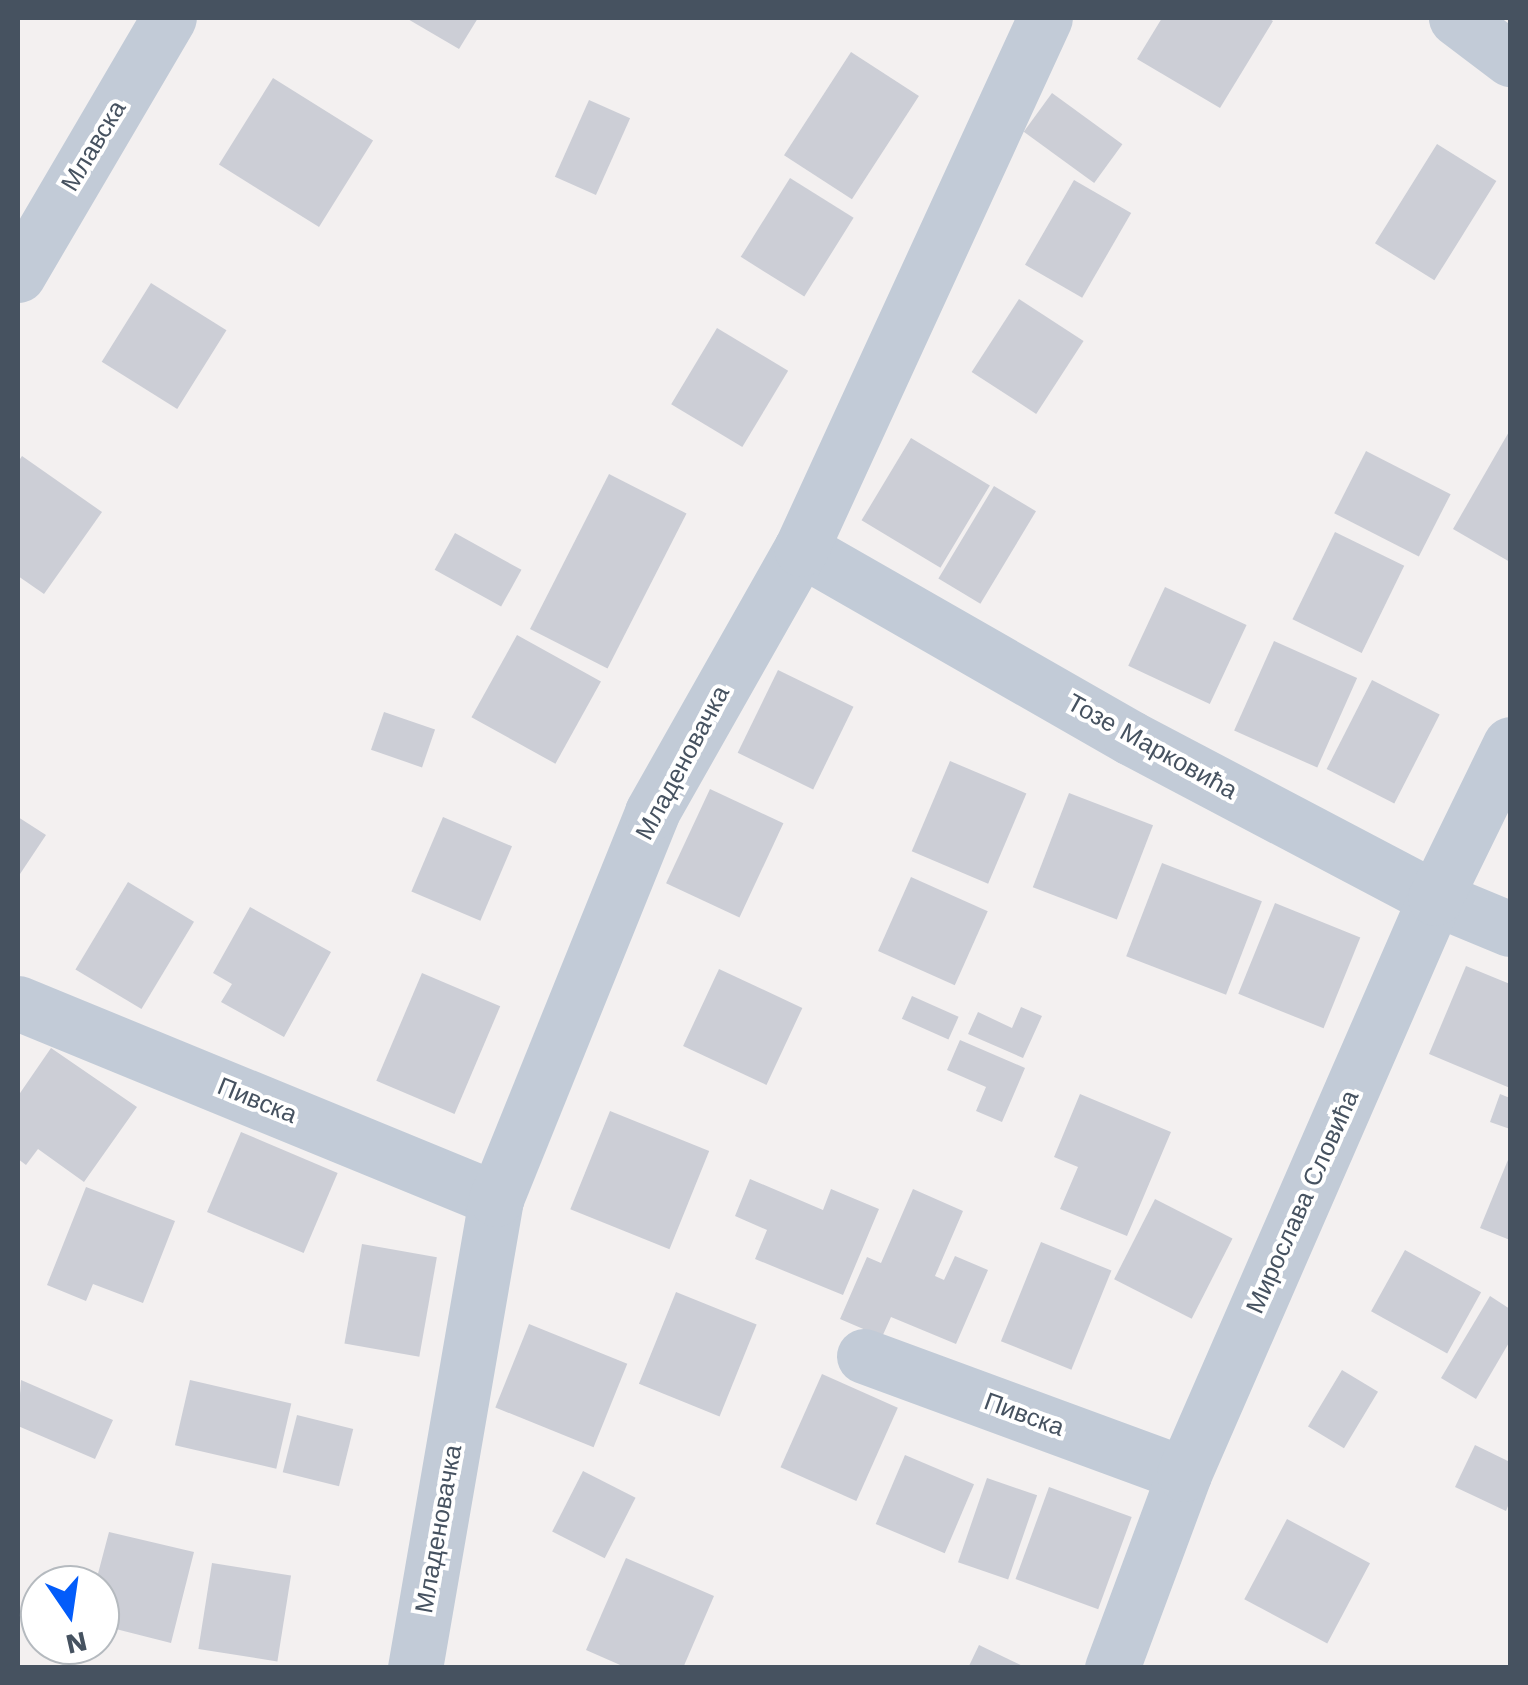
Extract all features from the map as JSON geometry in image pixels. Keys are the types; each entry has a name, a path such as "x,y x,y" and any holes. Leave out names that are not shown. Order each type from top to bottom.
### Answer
{"street":[{"name":"Млавска","path":"18,275 169,18"},
{"name":"Младеновачка","path":"415,1668 496,1199 652,812 801,549 1046,18"},
{"path":"1456,18 1510,59"},
{"name":"Тозе Марковића","path":"801,549 1131,738 1435,898 1510,929"},
{"name":"Мирослава Словића","path":"1112,1668 1184,1474 1435,898 1510,744"},
{"name":"Пивска","path":"18,1003 496,1199"},
{"name":"Пивска","path":"864,1356 1184,1474"}],"building":[{"path":"406,18 478,18 459,49"},
{"path":"1162,18 1273,21 1220,108 1137,59"},
{"path":"851,52 919,96 852,199 784,155"},
{"path":"273,78 373,141 319,227 219,165"},
{"path":"1052,93 1122,144 1094,183 1024,132"},
{"path":"589,100 630,118 596,195 555,177"},
{"path":"1437,144 1496,181 1434,280 1375,243"},
{"path":"790,178 854,218 804,297 741,257"},
{"path":"1074,180 1131,213 1082,298 1025,265"},
{"path":"151,283 226,330 177,409 102,362"},
{"path":"1019,299 1084,341 1036,414 972,372"},
{"path":"717,328 788,371 742,447 671,404"},
{"path":"1510,430 1510,562 1453,529"},
{"path":"911,438 990,485 940,568 862,520"},
{"path":"1366,451 1451,494 1419,556 1334,513"},
{"path":"22,456 102,512 44,594 18,576 18,462"},
{"path":"609,474 687,513 608,669 530,629"},
{"path":"994,486 1036,511 980,604 938,579"},
{"path":"1335,532 1404,566 1362,653 1292,619"},
{"path":"455,533 521,570 501,607 435,570"},
{"path":"1165,587 1247,625 1210,704 1128,666"},
{"path":"517,635 601,682 555,764 471,717"},
{"path":"1274,641 1357,678 1317,768 1234,731"},
{"path":"778,670 853,707 813,790 738,753"},
{"path":"1372,680 1440,715 1394,804 1327,769"},
{"path":"384,712 435,730 422,767 371,750"},
{"path":"950,761 1026,793 988,884 912,851"},
{"path":"710,789 783,823 739,917 666,883"},
{"path":"1069,793 1153,825 1117,920 1033,887"},
{"path":"18,817 46,835 18,877"},
{"path":"443,817 512,846 480,921 411,892"},
{"path":"1162,863 1262,901 1226,995 1126,956"},
{"path":"911,877 988,911 955,985 878,951"},
{"path":"128,882 194,922 141,1009 75,969"},
{"path":"1275,903 1360,937 1324,1028 1238,994"},
{"path":"250,907 331,952 284,1037 221,1002 232,984 213,973"},
{"path":"1466,966 1510,984 1510,1088 1429,1054"},
{"path":"719,969 802,1008 766,1085 683,1046"},
{"path":"422,973 500,1006 455,1114 376,1081"},
{"path":"912,996 959,1017 948,1040 902,1019"},
{"path":"1021,1007 1042,1016 1023,1058 968,1034 978,1012 1012,1028"},
{"path":"960,1040 1025,1068 1002,1122 976,1111 986,1087 947,1070"},
{"path":"51,1048 137,1107 84,1182 38,1149 26,1165 18,1159 18,1096"},
{"path":"1080,1094 1171,1132 1127,1236 1060,1209 1078,1167 1054,1157"},
{"path":"1500,1094 1510,1098 1510,1129 1490,1122"},
{"path":"610,1111 709,1151 670,1249 570,1209"},
{"path":"241,1132 338,1173 304,1253 207,1212"},
{"path":"1510,1155 1510,1240 1480,1228"},
{"path":"750,1179 823,1210 831,1189 879,1209 843,1295 755,1259 767,1230 735,1216"},
{"path":"86,1187 175,1221 143,1303 93,1284 86,1301 47,1285"},
{"path":"913,1189 963,1211 935,1276 944,1280 955,1256 988,1270 956,1344 891,1317 882,1337 840,1319 867,1257 881,1263"},
{"path":"1155,1199 1233,1238 1192,1319 1114,1279"},
{"path":"1041,1242 1111,1270 1071,1370 1001,1341"},
{"path":"362,1244 437,1257 419,1357 344,1343"},
{"path":"1405,1250 1481,1292 1447,1353 1371,1311"},
{"path":"676,1292 757,1325 720,1416 639,1384"},
{"path":"1490,1296 1510,1309 1510,1341 1476,1399 1441,1378"},
{"path":"529,1324 627,1364 594,1447 495,1407"},
{"path":"1342,1370 1378,1392 1344,1448 1308,1427"},
{"path":"822,1374 898,1408 856,1501 781,1467"},
{"path":"21,1380 113,1420 95,1459 18,1426"},
{"path":"190,1380 291,1403 276,1469 175,1445"},
{"path":"297,1415 353,1429 339,1486 283,1472"},
{"path":"1475,1445 1510,1462 1510,1501 1506,1511 1455,1487"},
{"path":"905,1455 974,1484 945,1553 876,1524"},
{"path":"583,1471 636,1498 605,1558 552,1532"},
{"path":"987,1478 1037,1495 1008,1579 958,1562"},
{"path":"1049,1487 1132,1517 1098,1609 1015,1579"},
{"path":"1287,1519 1370,1563 1327,1643 1244,1599"},
{"path":"109,1532 194,1552 171,1643 120,1630 120,1565 100,1565"},
{"path":"626,1558 714,1596 683,1668 627,1668 586,1650"},
{"path":"212,1563 291,1576 277,1661 198,1649"},
{"path":"979,1645 1027,1668 968,1668"}]}
